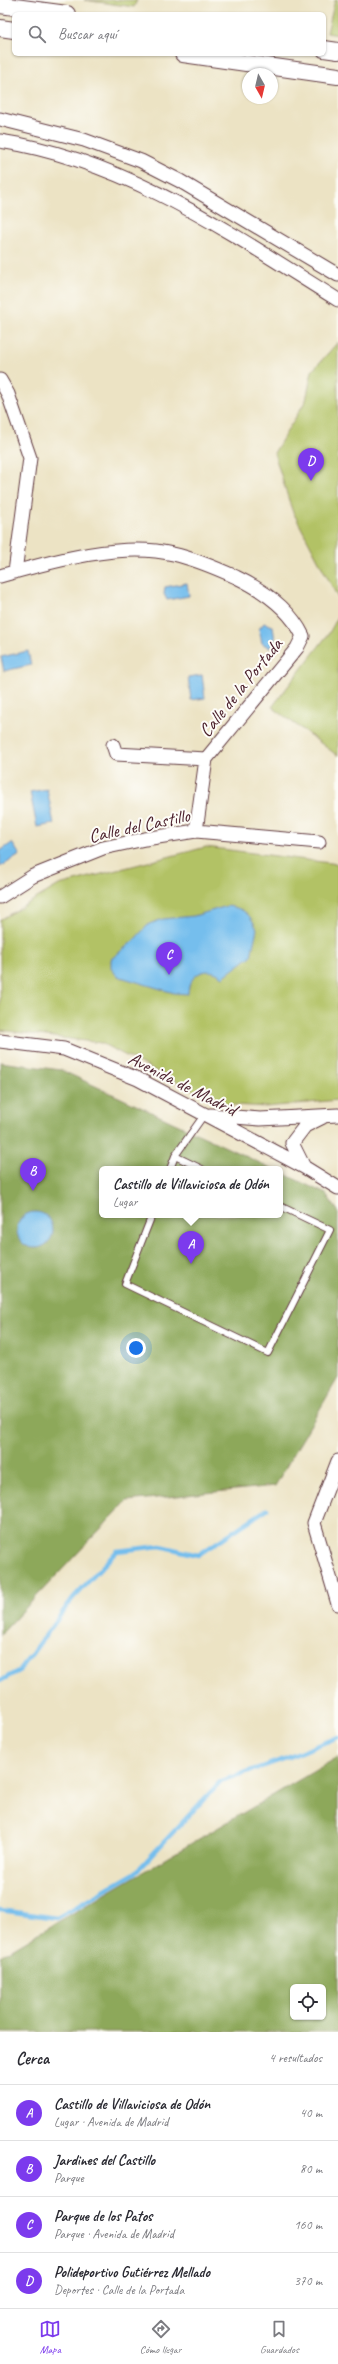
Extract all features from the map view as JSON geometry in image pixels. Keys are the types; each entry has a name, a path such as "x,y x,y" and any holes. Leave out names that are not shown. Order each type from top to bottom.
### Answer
{"street":[{"path":"0,5 52,12"},
{"path":"0,28 12,30"},
{"path":"326,49 338,51"},
{"path":"197,56 338,76"},
{"path":"0,119 84,140 141,161 180,181 338,275"},
{"path":"0,141 76,159 142,185 202,215 338,300"},
{"path":"0,380 8,394 30,458 15,572"},
{"name":"Calle de la Portada","path":"0,576 106,552 139,551 172,553 209,565 246,582 276,602 297,624 303,636 297,648 206,759 196,831"},
{"name":"Calle de la Portada","path":"113,745 116,754 206,759"},
{"name":"Calle del Castillo","path":"0,897 34,876 103,848 196,831 319,842"},
{"name":"Avenida de Madrid","path":"0,1041 64,1049 138,1079 304,1167 338,1188"},
{"path":"204,1114 260,1119 334,1115"},
{"path":"304,1167 292,1143 305,1126 334,1115"},
{"path":"338,1462 314,1523 338,1604"}],"lane":[{"path":"171,1166 175,1156 204,1114"},
{"path":"175,1156 196,1166"},
{"path":"151,1218 125,1284 268,1353 330,1230 283,1207"}],"green space":[{"path":"84,0 137,0 134,7"},
{"path":"335,0 338,0 338,35 327,33"},
{"path":"338,342 338,598 292,510 274,453 306,400 312,371"},
{"path":"338,617 338,756 272,707 329,633"},
{"path":"206,847 338,864 338,1100 266,1107 220,1104 101,1043 0,1030 0,920 59,885"},
{"path":"0,1062 61,1070 267,1166 99,1166 99,1218 283,1218 283,1173 326,1194 338,1211 338,1378 275,1486 127,1501 0,1635"},
{"path":"338,1757 338,2032 0,2032 0,1956"}],"water":[{"path":"187,583 189,596 167,600 164,594 165,587"},
{"path":"264,623 273,626 275,641 270,648 262,643 259,629"},
{"path":"28,651 31,665 4,671 1,657"},
{"path":"202,675 205,698 191,700 188,677"},
{"path":"47,789 54,824 37,827 30,792"},
{"path":"12,843 20,855 0,867 0,851"},
{"path":"227,906 238,908 246,913 252,919 257,929 251,956 223,977 211,971 205,971 195,976 191,981 188,994 174,993 117,976 111,968 111,959 132,942 149,924 163,919 194,916"},
{"path":"39,1212 48,1217 52,1223 52,1237 48,1243 39,1248 31,1248 22,1243 18,1237 17,1226 22,1217 28,1213"}],"waterway":[{"path":"0,1681 20,1670 73,1598 117,1551 160,1546 198,1555 267,1509"},
{"path":"0,1910 57,1918 135,1873 221,1781 287,1758 338,1737"}],"place":[{"name":"Polideportivo Gutiérrez Mellado","path":"311,481"},
{"name":"Parque de los Patos","path":"169,975"},
{"name":"Jardines del Castillo","path":"33,1191"},
{"name":"Castillo de Villaviciosa de Odón","path":"191,1264"}]}
